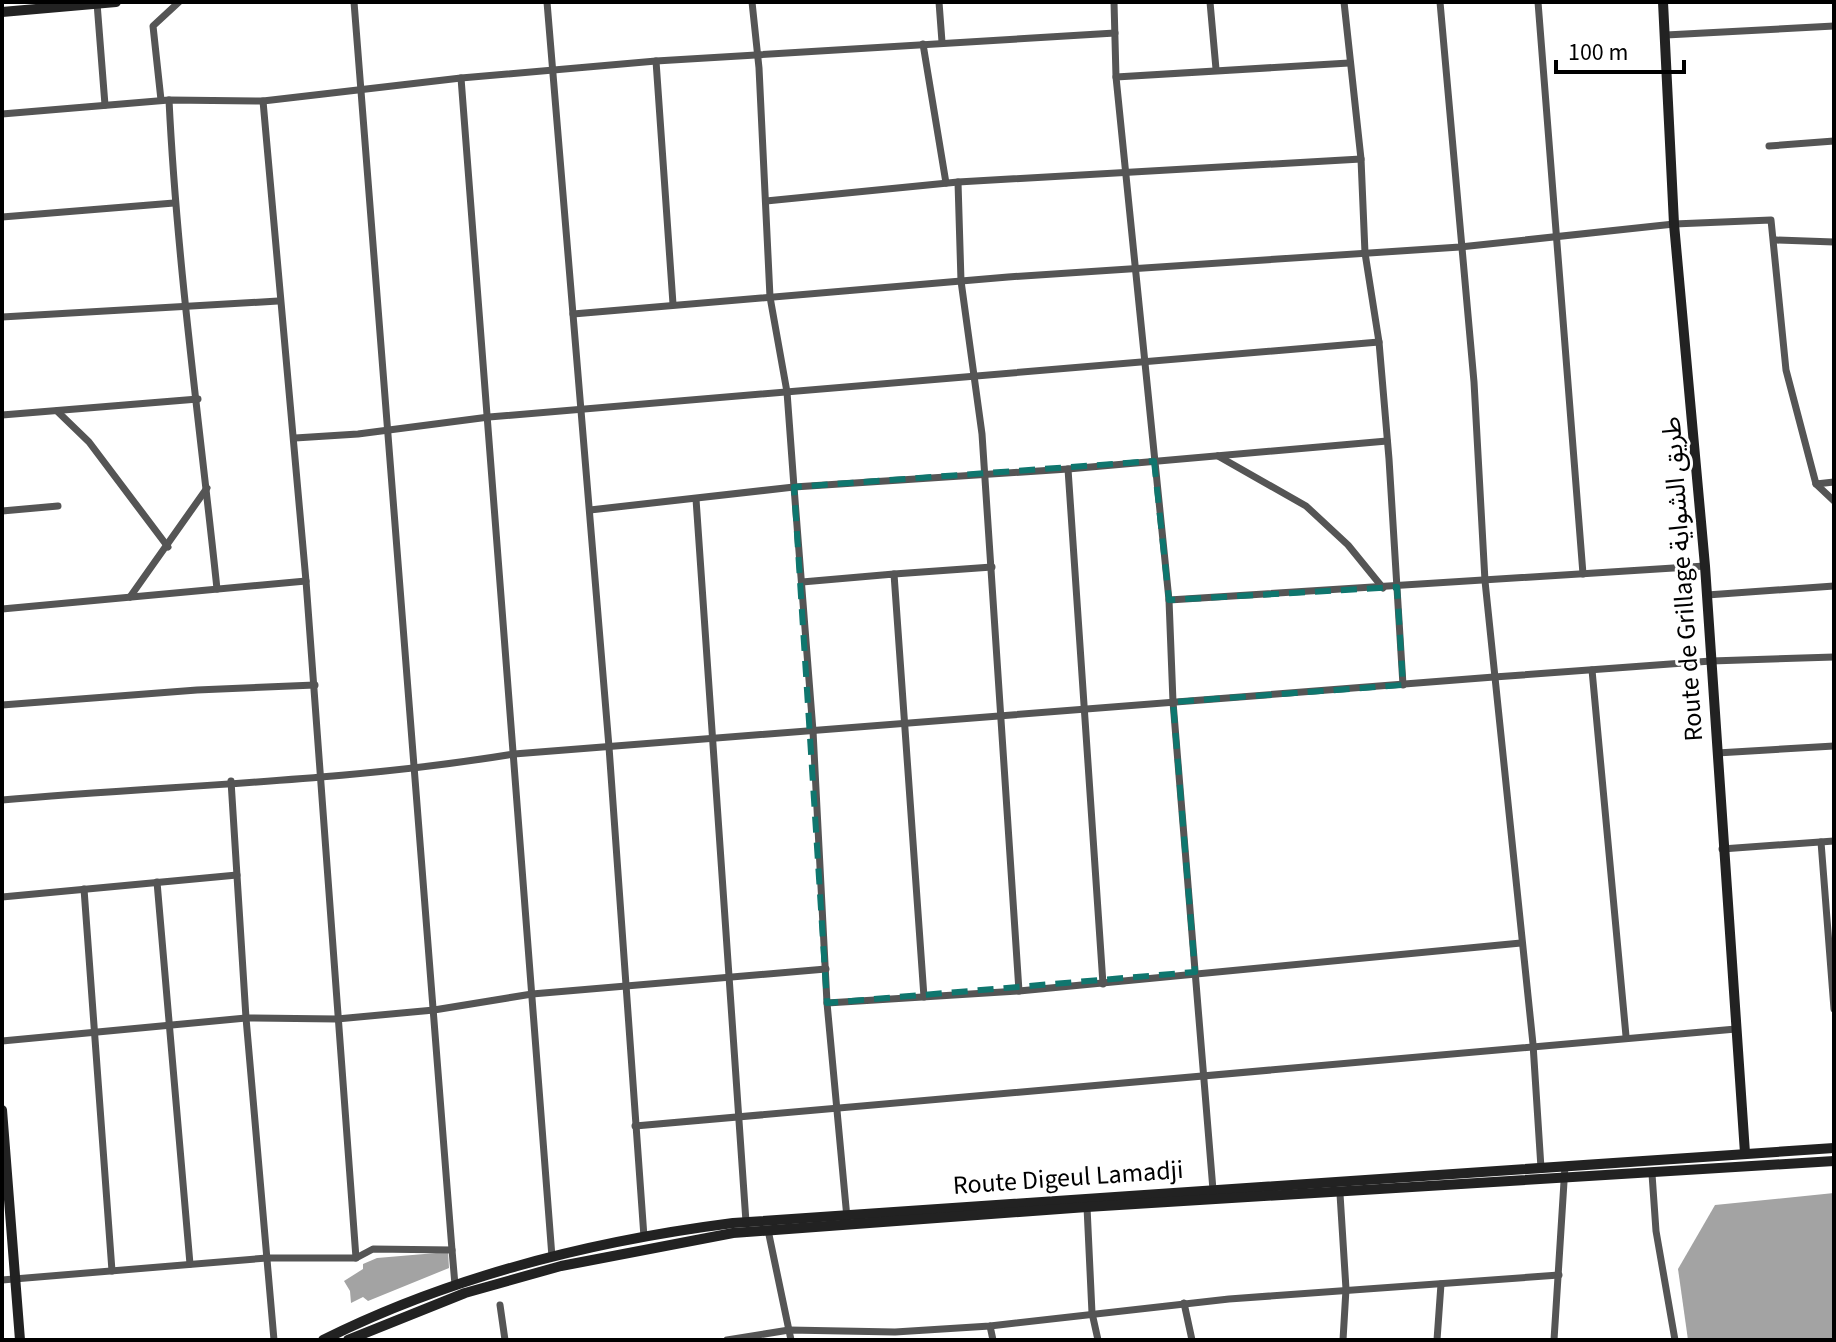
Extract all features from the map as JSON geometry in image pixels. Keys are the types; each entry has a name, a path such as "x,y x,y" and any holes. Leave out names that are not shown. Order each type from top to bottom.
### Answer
{"main road":[{"path":"2,12 116,2"},
{"name":"Route de Grillage طريق الشواية","path":"1663,2 1674,224 1705,566 1745,1153"},
{"path":"2,1110 20,1340"},
{"name":"Route Digeul Lamadji","path":"323,1340 455,1285 552,1257 644,1237 746,1222 847,1219 1213,1190 1834,1148"},
{"path":"348,1340 465,1293 561,1266 694,1239 847,1219 1340,1194 1834,1161"}],"street":[{"path":"179,2 153,26 165,100 183,304 198,399 217,589"},
{"path":"354,2 455,1285"},
{"path":"547,2 609,747 644,1237"},
{"path":"752,2 770,297 787,392 813,731 827,1003 847,1219"},
{"path":"939,2 942,42"},
{"path":"1114,2 1116,77 1169,600 1173,702 1213,1190"},
{"path":"1210,2 1216,69"},
{"path":"1344,2 1361,159 1365,253 1379,342 1403,685"},
{"path":"1440,2 1474,382 1485,581 1533,1044 1541,1168"},
{"path":"1538,2 1583,574"},
{"path":"97,3 105,105"},
{"path":"1666,35 1834,26"},
{"path":"2,114 165,100 263,101 363,92 461,78 656,61 1115,33"},
{"path":"923,44 946,183"},
{"path":"656,61 673,304"},
{"path":"1116,77 1349,63"},
{"path":"461,78 552,1257"},
{"path":"263,101 278,301 295,438 315,685 356,1258"},
{"path":"1769,146 1834,141"},
{"path":"766,201 958,182 1361,159"},
{"path":"958,182 961,281 977,377 992,567 1019,991"},
{"path":"2,217 174,203"},
{"path":"573,314 961,281 1460,247 1674,224 1771,220 1776,240 1786,370 1816,484 1834,501"},
{"path":"1776,240 1834,242"},
{"path":"2,317 183,304 278,301"},
{"path":"295,438 489,417 1379,342"},
{"path":"2,415 198,399"},
{"path":"57,411 89,442 168,547"},
{"path":"590,510 794,487 984,472 1068,469 1387,441"},
{"path":"1216,455 1306,506 1348,545 1383,588"},
{"path":"1068,469 1103,984"},
{"path":"1816,484 1834,482"},
{"path":"130,597 207,488"},
{"path":"696,499 746,1222"},
{"path":"2,511 58,506"},
{"path":"1169,600 1705,566"},
{"path":"802,582 992,567"},
{"path":"894,574 924,997"},
{"path":"1825,587 1834,580"},
{"path":"2,609 306,581"},
{"path":"1707,595 1834,586"},
{"path":"2,800 231,781 320,780 413,771 514,754 904,726 1173,702 1711,661 1834,657"},
{"path":"1592,670 1626,1036"},
{"path":"2,705 197,690 315,685"},
{"path":"1717,753 1834,746"},
{"path":"231,781 246,1018 274,1340"},
{"path":"1722,849 1834,841"},
{"path":"1821,842 1834,1009"},
{"path":"2,897 237,875"},
{"path":"157,882 190,1264"},
{"path":"84,889 112,1271"},
{"path":"827,1003 1103,984 1195,972 1521,943"},
{"path":"2,1041 246,1018 337,1019 434,1010 532,994 826,969"},
{"path":"635,1126 1533,1044 1736,1029"},
{"path":"1554,1340 1565,1166"},
{"path":"1652,1174 1656,1231 1675,1340"},
{"path":"1340,1194 1346,1289 1343,1340"},
{"path":"1087,1207 1092,1313 1098,1340"},
{"path":"768,1230 791,1340"},
{"path":"2,1280 267,1258 356,1258 373,1249 452,1250"},
{"path":"727,1340 789,1330 896,1336 1184,1303 1559,1275"},
{"path":"1437,1340 1441,1284"},
{"path":"1184,1303 1192,1340"},
{"path":"500,1305 505,1340"},
{"path":"990,1326 993,1340"}],"highlighted area":[{"path":"1154,461 1169,600 1397,587 1403,685 1173,702 1195,972 827,1003 794,487"}],"shaded area":[{"path":"1834,1193 1834,1340 1688,1340 1678,1269 1715,1205"},
{"path":"448,1252 449,1268 368,1301 363,1297 351,1303 350,1291 344,1281 363,1269 363,1264 377,1258"}]}
